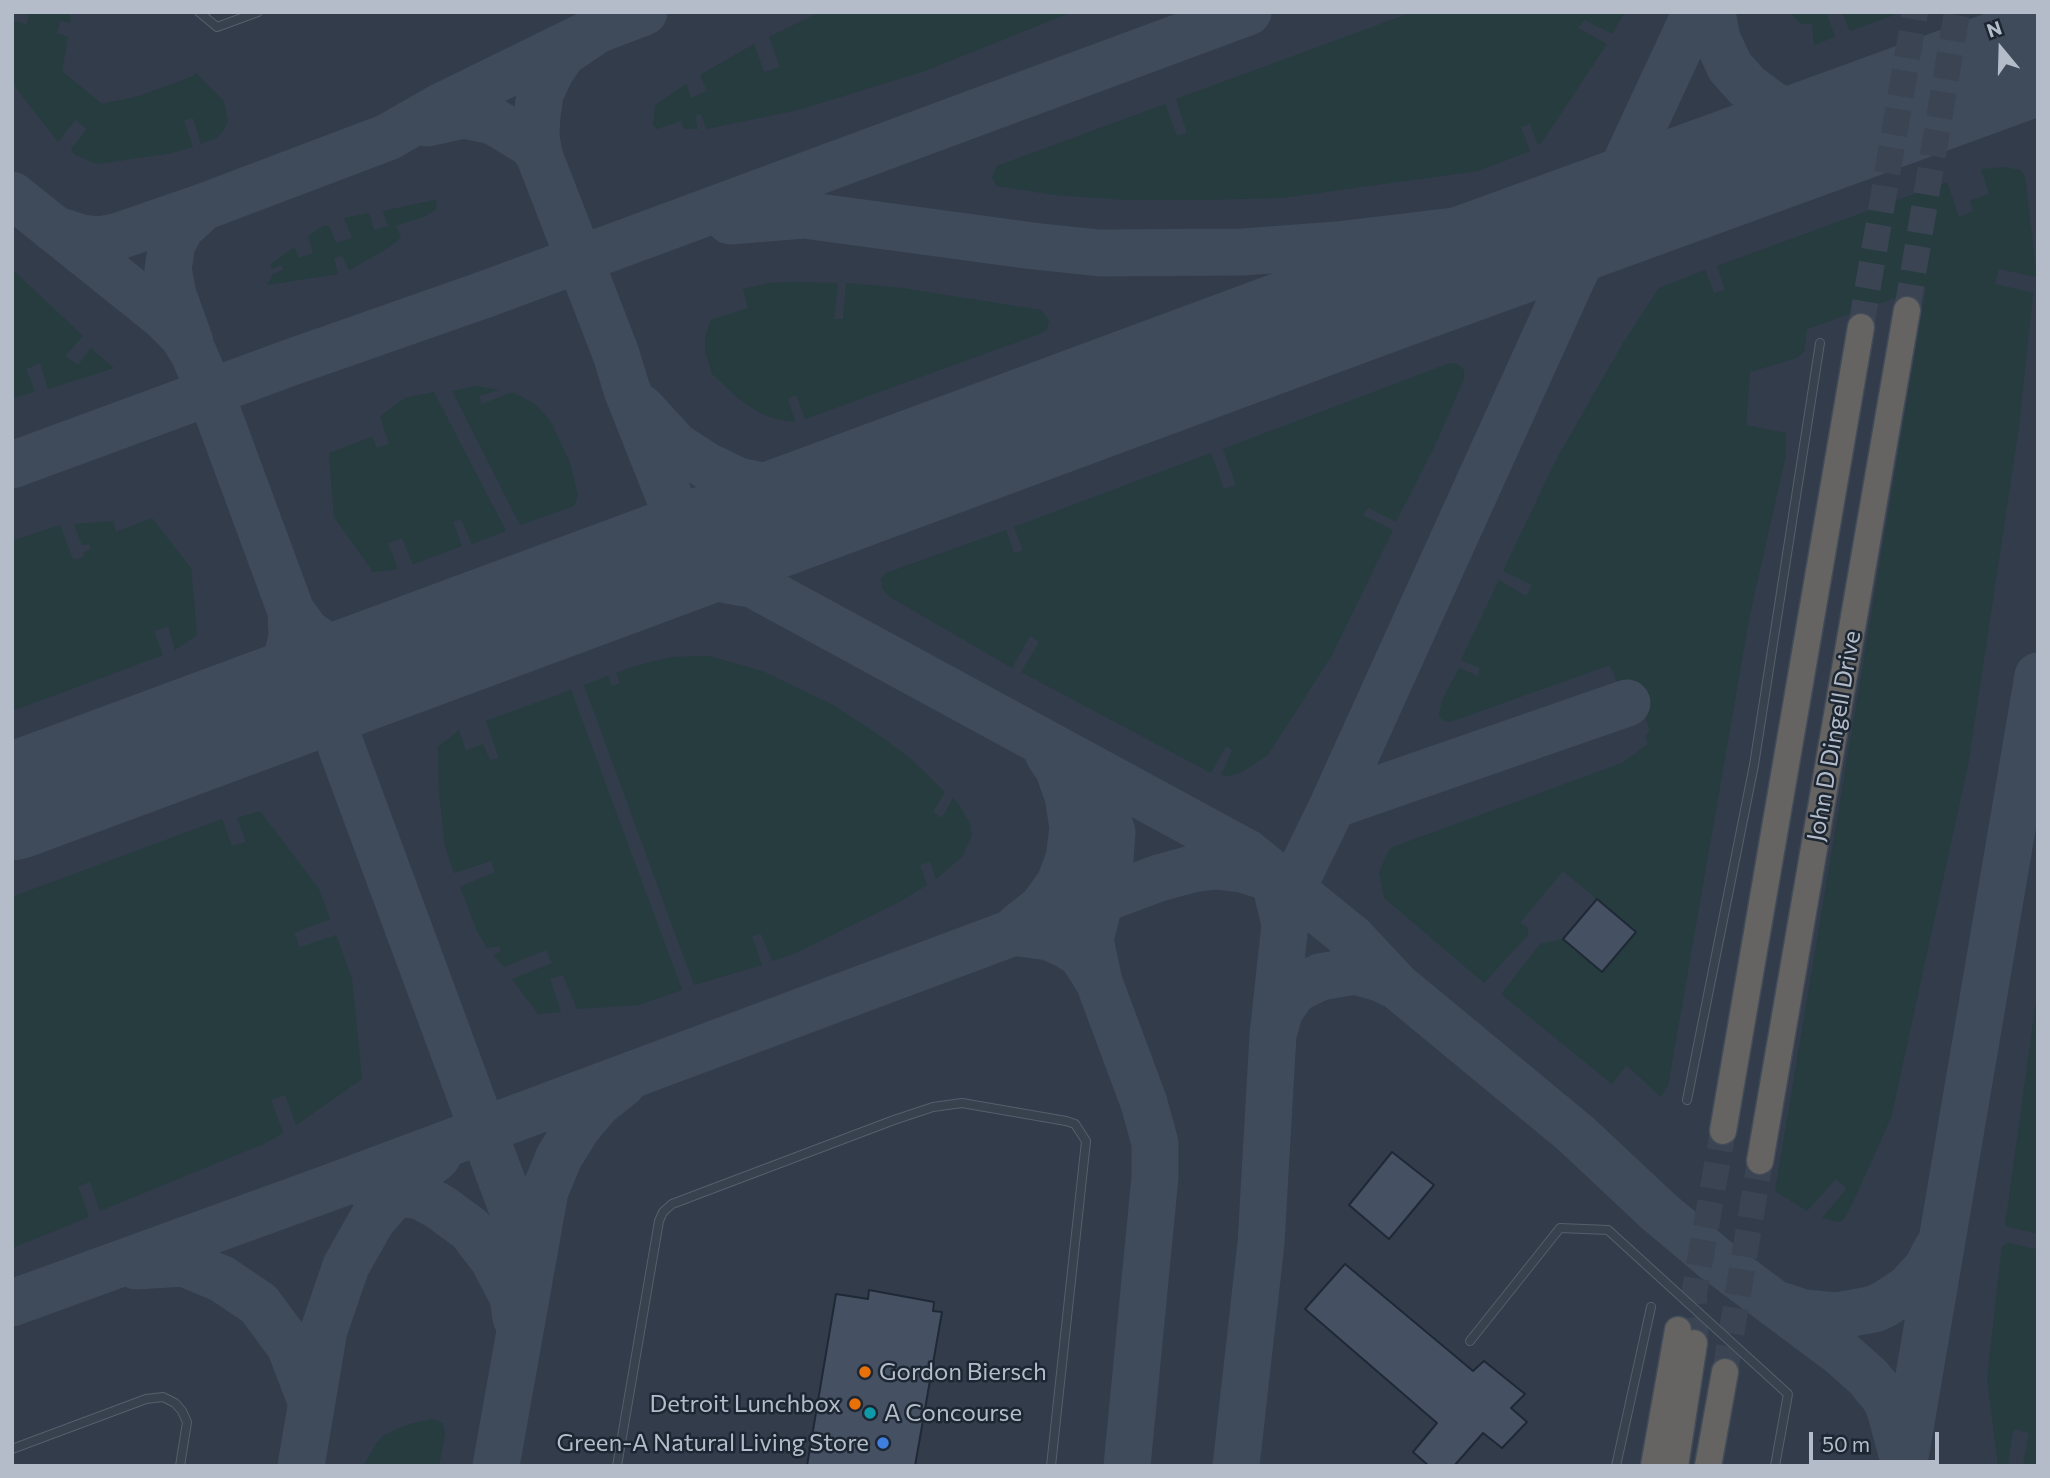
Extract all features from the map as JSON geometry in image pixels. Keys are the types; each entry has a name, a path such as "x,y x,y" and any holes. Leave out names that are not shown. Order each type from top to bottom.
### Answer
{"highway":[{"name":"John D Dingell Drive","path":"1760,1161 1906,310"},
{"name":"John D Dingell Drive","path":"1723,1131 1861,327"},
{"path":"1654,1466 1686,1336 1675,1466"},
{"path":"1708,1466 1725,1372"}],"lane":[{"path":"199,12 217,27 258,12"},
{"path":"1686,1100 1754,765 1820,343"},
{"path":"617,1466 659,1221 663,1212 672,1204 894,1120 933,1107 962,1103 1066,1121 1075,1124 1086,1141 1051,1466"},
{"path":"1470,1341 1560,1228 1608,1230 1787,1394 1775,1466"},
{"path":"1616,1466 1651,1307"},
{"path":"12,1449 146,1399 163,1397 182,1410 187,1422 180,1466"}],"shaded area":[{"path":"12,12 2038,12 2038,1466 12,1466"}],"green space":[{"path":"29,12 66,12 71,17 70,23 60,21 57,33 68,37 62,71 102,104 139,96 194,76 195,72 224,101 228,121 223,131 218,137 201,144 193,118 184,121 193,147 172,153 97,164 74,154 71,149 87,129 75,120 58,142 16,88 13,80 12,21 27,24"},
{"path":"820,12 1072,12 925,71 798,110 706,129 701,114 695,116 698,129 684,129 681,121 657,129 653,125 655,105 686,84 691,98 707,91 700,75 754,44 764,72 780,67 769,37"},
{"path":"1413,12 1625,12 1612,34 1584,20 1578,28 1607,44 1542,142 1538,145 1530,124 1521,127 1530,151 1478,171 1282,198 1204,200 1126,200 1055,195 997,186 992,177 997,166 1165,104 1177,136 1187,133 1176,99"},
{"path":"1789,12 1826,12 1835,37 1814,45 1812,24 1801,24"},
{"path":"1842,12 1902,12 1850,31"},
{"path":"2007,167 2022,171 2025,177 2037,277 1999,269 1995,284 2033,293 2019,427 1968,765 1891,1118 1853,1202 1844,1219 1839,1222 1822,1218 1847,1188 1836,1179 1807,1211 1775,1191 1926,287 1807,329 1804,352 1797,358 1750,372 1746,425 1786,433 1785,459 1750,614 1668,1086 1661,1097 1626,1065 1612,1084 1501,994 1540,944 1563,939 1602,972 1636,932 1563,871 1520,923 1528,928 1528,935 1484,983 1384,898 1379,872 1393,847 1622,763 1648,744 1645,736 1650,730 1631,679 1617,682 1610,665 1450,722 1441,719 1439,715 1442,700 1459,668 1478,676 1480,668 1461,660 1499,580 1526,596 1532,585 1503,571 1556,460 1623,343 1659,288 1705,270 1714,293 1725,290 1717,266 1947,182 1959,217 1973,211 1970,201 1989,194 1981,169"},
{"path":"435,200 435,210 426,216 396,226 401,238 349,270 342,255 334,259 338,274 267,285 273,274 284,270 281,265 272,269 270,265 294,247 299,258 313,253 308,236 323,226 329,226 336,243 352,238 344,218 369,213 374,230 388,226 383,211"},
{"path":"12,269 83,336 65,356 78,365 91,348 114,368 48,389 40,363 26,369 35,392 12,398"},
{"path":"769,283 838,283 834,319 843,319 846,283 902,288 1041,310 1049,320 1047,330 1039,334 805,419 796,395 788,399 795,422 775,419 740,400 712,374 705,351 705,337 711,320 748,308 743,289"},
{"path":"1450,363 1459,365 1464,370 1464,379 1436,443 1396,522 1368,508 1363,515 1393,530 1332,655 1268,755 1242,772 1230,776 1221,775 1232,750 1226,746 1211,773 1021,672 1039,642 1030,636 1012,668 890,597 882,588 881,579 886,573 1006,530 1014,553 1023,551 1014,527 1211,453 1224,489 1236,485 1223,449"},
{"path":"477,386 499,390 479,396 482,404 512,392 535,404 550,420 570,463 578,496 574,506 520,525 452,391"},
{"path":"434,392 506,531 472,544 461,519 453,522 462,546 413,564 402,538 388,543 398,569 373,572 334,517 329,453 372,437 377,448 389,444 380,416 405,398"},
{"path":"152,518 191,568 197,635 175,650 168,626 154,631 163,655 12,711 12,541 60,525 73,560 84,557 83,553 91,549 89,544 82,545 74,524 113,521 116,532"},
{"path":"709,656 762,671 833,705 873,731 910,758 945,792 933,812 942,818 953,798 970,823 972,835 962,857 936,879 930,862 920,865 927,885 901,901 798,952 772,961 761,934 752,936 762,965 694,985 584,685 608,676 612,686 620,683 616,673 672,657"},
{"path":"571,690 682,990 638,1005 577,1009 563,975 550,979 561,1012 538,1014 512,979 552,963 546,950 504,967 493,955 501,952 499,946 487,948 477,931 460,887 495,872 491,861 454,873 445,846 439,792 438,747 459,730 466,751 483,744 490,760 499,758 486,721"},
{"path":"260,811 319,889 330,919 294,933 300,947 336,935 352,979 362,1079 296,1125 285,1095 271,1100 283,1133 268,1142 100,1211 90,1182 78,1186 89,1217 12,1248 12,897 222,819 232,846 246,842 237,818"},
{"path":"2038,987 2038,1234 2005,1226"},
{"path":"2038,1242 2038,1466 2023,1466 2029,1433 2013,1429 2008,1466 1998,1466 1987,1379 2002,1246 2008,1243 2035,1249"},
{"path":"433,1419 443,1423 445,1434 439,1466 363,1466 384,1435 409,1424"}],"building":[{"path":"1597,899 1636,932 1602,972 1563,939"},
{"path":"1392,1152 1434,1185 1389,1239 1349,1205"},
{"path":"1345,1264 1473,1371 1484,1361 1525,1394 1511,1408 1527,1422 1502,1448 1483,1433 1454,1466 1429,1466 1413,1452 1437,1423 1305,1309"},
{"name":"A Concourse","path":"869,1290 934,1302 933,1311 942,1312 915,1466 807,1466 836,1294 868,1299"}],"taxiway":[{"path":"54,229 99,240 116,237 203,207 388,137 442,106 597,30 644,12"},
{"path":"12,465 486,294 1248,12"},
{"path":"1285,920 1292,889 1696,12"},
{"path":"1712,12 1717,39 1730,67 1748,87 1771,104 1795,115 1822,121 1861,120"},
{"path":"597,30 563,53 550,72 540,94 537,116 539,155 677,516 698,548 723,568 1247,853 1352,938 1397,986 1576,1134 1658,1211 1715,1259 1841,1353 1868,1377 1886,1399 1904,1461"},
{"path":"1963,83 2012,78 2038,82"},
{"path":"427,123 463,115 493,121 531,144 539,155"},
{"path":"730,221 804,215 1100,253 1243,252 1337,245 1504,225 1737,165"},
{"path":"12,195 163,316 183,336 194,354 520,1230 530,1273"},
{"path":"190,342 173,295 168,269 172,244 181,227 203,207"},
{"path":"641,408 676,446 707,466 738,481 767,487 824,488 873,479 939,459"},
{"path":"585,590 661,574 701,575 743,583"},
{"path":"238,718 256,706 273,687 287,659 292,636 291,612"},
{"path":"293,614 307,633 328,647 353,657 404,657"},
{"path":"1906,1452 2038,676"},
{"path":"1333,805 1627,703"},
{"path":"1019,926 1042,908 1060,883 1069,858 1073,828 1068,796 1058,768 1049,755"},
{"path":"1012,932 1049,937 1067,945 1082,955 1099,982 1090,940 1110,860 1112,832 1096,788 1070,760"},
{"path":"12,1303 326,1189 1159,878 1214,866 1242,869 1268,877"},
{"path":"1236,1466 1261,1243 1273,1035 1285,924 1277,891"},
{"path":"1274,1031 1280,1010 1294,990 1320,977 1355,971 1397,986"},
{"path":"1099,982 1144,1103 1155,1143 1155,1177 1127,1466"},
{"path":"496,1466 545,1191 559,1157 577,1128 598,1103 622,1084"},
{"path":"301,1466 324,1330 346,1266 372,1220 408,1179 437,1157"},
{"path":"370,1189 420,1196 470,1229 493,1259 513,1297 516,1318"},
{"path":"1783,1306 1804,1313 1836,1316 1874,1309 1909,1288 1927,1268 1938,1247"},
{"path":"136,1266 184,1263 222,1279 259,1304 290,1346 311,1401"}],"runway":[{"path":"12,802 1392,291 2038,56"}],"tunnel":[{"path":"1861,327 1915,12"},
{"path":"1907,310 1957,12"},
{"path":"1694,1343 1694,1294 1723,1131"},
{"path":"1725,1372 1760,1161"}],"place":[{"name":"Gordon Biersch","path":"865,1372"},
{"name":"Detroit Lunchbox","path":"855,1404"},
{"name":"A Concourse","path":"870,1413"},
{"name":"Green-A Natural Living Store","path":"883,1443"}]}
